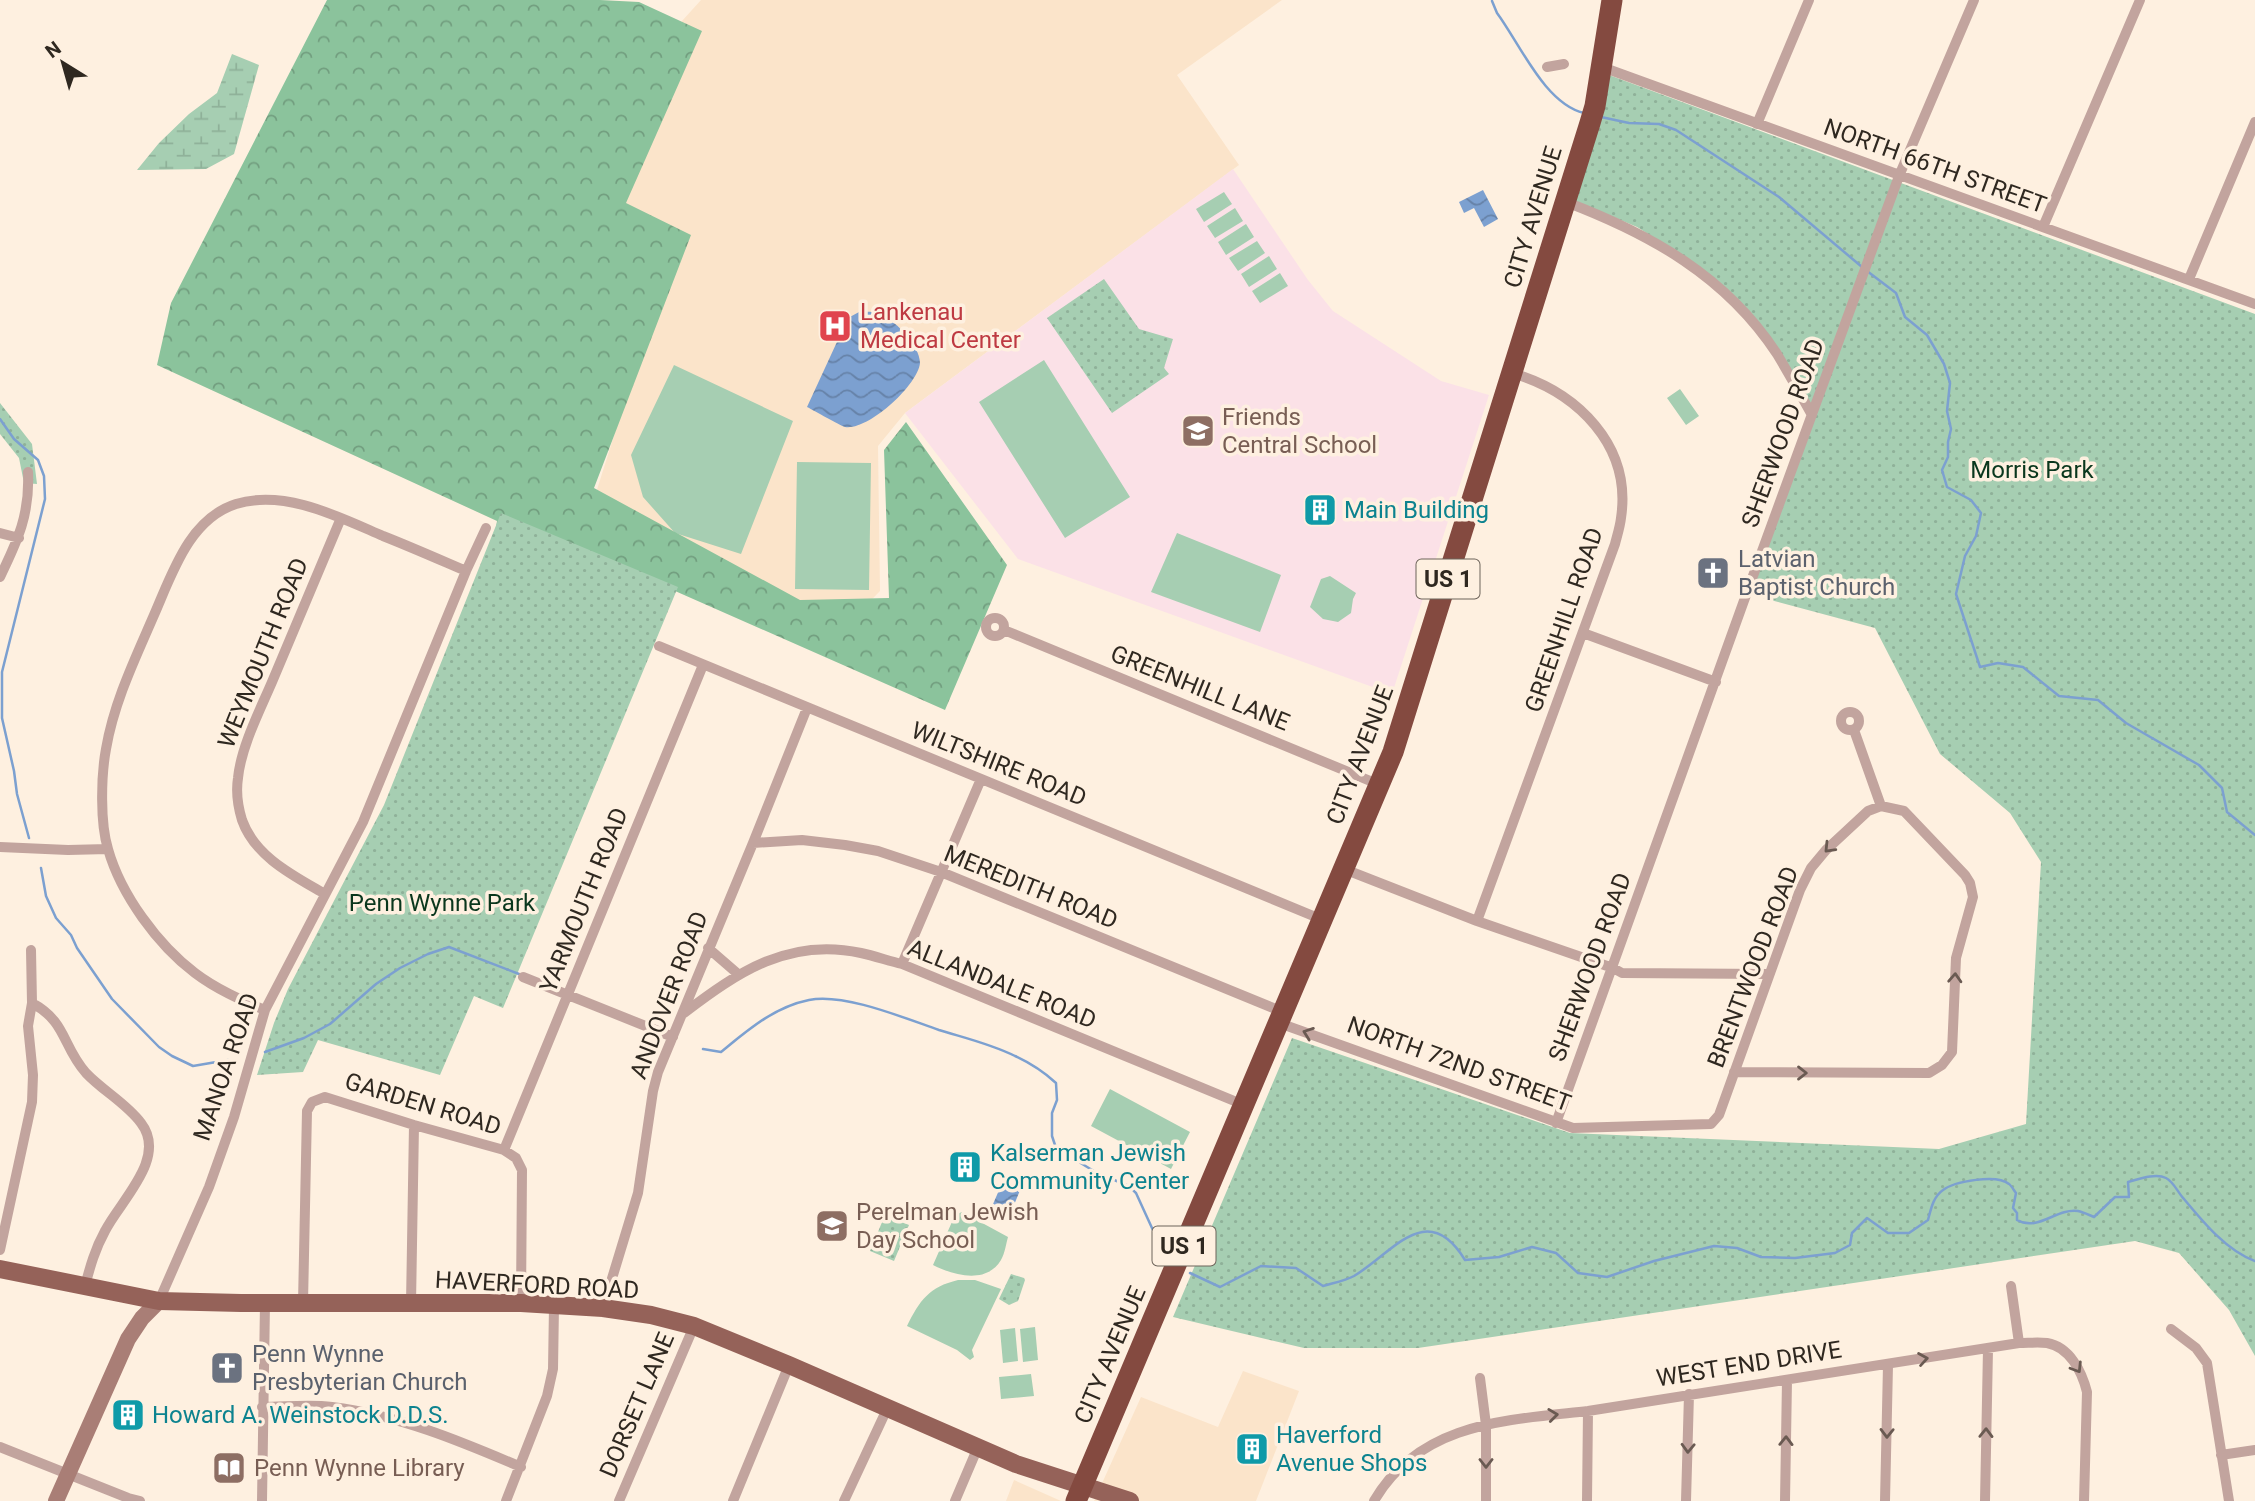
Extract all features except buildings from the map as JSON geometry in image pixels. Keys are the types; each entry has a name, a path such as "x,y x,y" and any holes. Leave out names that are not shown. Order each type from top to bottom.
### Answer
{"highway":[{"name":"CITY AVENUE","path":"1080,1493 1380,785 1402,725 1593,114 1612,0"}],"main road":[{"name":"HAVERFORD ROAD","path":"0,1269 159,1301 521,1303 603,1308 651,1315 694,1326 789,1364 1080,1493 1130,1501"},
{"name":"MANOA ROAD","path":"56,1501 128,1339 142,1318 159,1301"}],"street":[{"path":"1757,124 1809,0"},
{"name":"SHERWOOD ROAD","path":"1556,1123 1899,176 1975,0"},
{"path":"2043,227 2140,0"},
{"path":"1547,67 1564,64"},
{"name":"NORTH 66TH STREET","path":"1602,67 2255,304"},
{"path":"2189,279 2255,122"},
{"path":"1566,202 1628,227 1687,262 1718,287 1753,323 1776,353 1812,415"},
{"name":"GREENHILL ROAD","path":"1477,921 1615,544 1621,517 1621,492 1617,470 1609,446 1598,429 1577,406 1552,388 1512,373"},
{"path":"0,577 19,538 29,494 28,472"},
{"path":"265,1010 232,996 196,974 173,954 153,932 128,896 107,849 103,780 110,729 123,686 177,562 193,536 214,515 237,503 272,499 303,505 341,518 466,570"},
{"name":"WEYMOUTH ROAD","path":"325,894 283,869 264,853 243,822 237,790 242,757 261,706 341,518"},
{"name":"MANOA ROAD","path":"159,1301 209,1187 234,1116 265,1010 373,799 466,570 486,528"},
{"path":"0,533 19,538"},
{"name":"GREENHILL LANE","path":"1004,630 1380,785"},
{"path":"1583,633 1716,682"},
{"name":"WILTSHIRE ROAD","path":"659,646 1323,920"},
{"name":"YARMOUTH ROAD","path":"504,1150 704,665"},
{"name":"ANDOVER ROAD","path":"603,1308 638,1193 658,1072 807,708"},
{"path":"1734,1072 1929,1073 1942,1065 1952,1052 1956,958 1973,897 1970,883 1904,811 1881,806 1854,730"},
{"path":"902,964 981,779"},
{"name":"BRENTWOOD ROAD","path":"1711,1124 1719,1115 1800,890 1811,868 1826,850 1868,811 1881,806"},
{"name":"MEREDITH ROAD","path":"753,843 802,840 845,845 941,872 1281,1017"},
{"path":"0,847 107,849"},
{"path":"1344,869 1477,921 1622,973 1769,974"},
{"path":"708,948 738,974"},
{"name":"ALLANDALE ROAD","path":"681,1015 738,974 782,954 824,949 859,952 902,964 1244,1105"},
{"path":"0,1250 32,1102 33,1075 28,1027 32,1003 31,950"},
{"path":"523,977 673,1037"},
{"path":"32,1003 56,1020 74,1058 88,1075 131,1112 150,1139 149,1157 95,1251 85,1286"},
{"name":"NORTH 72ND STREET","path":"1281,1017 1573,1128 1711,1124"},
{"name":"GARDEN ROAD","path":"303,1303 308,1116 312,1102 325,1097 504,1150 516,1158 522,1170 521,1303"},
{"path":"411,1304 415,1125"},
{"path":"2011,1286 2019,1343"},
{"path":"262,1501 265,1303"},
{"path":"506,1501 541,1416 551,1382 554,1306"},
{"name":"DORSET LANE","path":"619,1501 694,1326"},
{"path":"2171,1329 2196,1348 2207,1363 2229,1501"},
{"name":"WEST END DRIVE","path":"1486,1425 2019,1343 2048,1343 2061,1350 2079,1367 2087,1392 2084,1501"},
{"path":"1985,1501 1988,1349"},
{"path":"733,1501 789,1364"},
{"path":"1885,1501 1888,1364"},
{"path":"1480,1378 1486,1425 1486,1501"},
{"path":"1785,1501 1787,1380"},
{"path":"1686,1501 1689,1394"},
{"path":"262,1407 321,1406 368,1413 430,1431 521,1467"},
{"path":"844,1501 887,1409"},
{"path":"1587,1501 1588,1411"},
{"path":"1374,1501 1380,1490 1418,1452 1439,1439 1486,1425"},
{"path":"0,1447 140,1501"},
{"path":"955,1501 978,1447"},
{"path":"2221,1455 2255,1450"}],"shaded area":[{"name":"Lankenau Medical Center","path":"701,0 1282,0 1177,75 1239,165 905,413 878,446 880,591 837,635 589,515 676,239 611,204 682,21"},
{"name":"Friends Central School","path":"1233,169 1308,280 1333,311 1441,381 1489,395 1392,694 1018,559 905,413"},
{"path":"1243,1371 1299,1391 1256,1501 1094,1501 1141,1397 1218,1427"},
{"path":"1014,1480 1061,1501 1006,1501"}],"green space":[{"path":"327,0 639,2 702,31 626,203 691,235 594,488 800,600 889,598 884,450 906,422 1007,565 945,710 666,587 485,594 497,521 157,365 171,303"},
{"path":"232,54 259,65 234,154 206,169 137,170 159,143 189,114 217,93"},
{"name":"Morris Park","path":"1609,75 2255,314 2255,1356 2229,1310 2179,1253 2135,1241 1418,1348 1304,1348 1173,1317 1292,1038 1570,1133 1939,1149 2026,1124 2041,862 2010,813 1940,754 1875,628 1748,594 1814,416 1778,352 1689,260 1637,227 1573,200"},
{"path":"1224,192 1232,204 1204,222 1196,209"},
{"path":"1235,208 1243,221 1215,238 1207,226"},
{"path":"1246,224 1254,237 1226,255 1218,242"},
{"path":"1257,241 1265,253 1238,271 1229,258"},
{"path":"1269,256 1277,269 1249,287 1241,274"},
{"path":"1280,273 1288,286 1260,303 1252,291"},
{"path":"1104,279 1139,329 1173,339 1164,368 1169,374 1112,413 1047,318"},
{"path":"1044,360 1130,497 1065,538 979,402"},
{"path":"674,365 793,421 741,554 675,533 643,497 631,455"},
{"path":"1680,389 1699,416 1686,425 1667,398"},
{"path":"0,403 32,444 37,484 24,483 19,458 0,434"},
{"path":"797,462 871,463 869,590 795,589"},
{"name":"Penn Wynne Park","path":"501,513 678,587 503,1008 474,996 440,1075 318,1040 303,1072 257,1075 288,989 384,805"},
{"path":"1177,533 1281,575 1260,632 1151,592"},
{"path":"1330,576 1356,593 1351,613 1338,622 1323,619 1310,607 1321,579"},
{"path":"1110,1089 1190,1132 1171,1169 1091,1126"},
{"path":"962,1212 1008,1237 1001,1260 987,1273 969,1276 933,1265 955,1215"},
{"path":"885,1215 909,1225 894,1261 870,1251"},
{"path":"1011,1274 1025,1280 1018,1301 1009,1305 999,1299"},
{"path":"958,1280 975,1280 1001,1289 972,1350 974,1357 970,1360 957,1350 907,1326 926,1296 940,1286"},
{"path":"1035,1327 1038,1360 1023,1362 1020,1329"},
{"path":"1015,1328 1018,1361 1003,1363 1000,1330"},
{"path":"1031,1374 1034,1396 1001,1399 999,1377"}],"water":[{"path":"1483,190 1498,219 1484,227 1474,208 1464,213 1459,202"},
{"path":"859,312 876,313 890,320 911,340 920,363 911,383 890,405 866,422 845,427 807,407 848,318"},
{"path":"1003,1181 1021,1188 1009,1217 990,1211"}],"waterway":[{"path":"1492,1 1497,13 1545,86 1557,98 1584,113"},
{"path":"1601,117 1629,123 1659,124 1676,130 1779,197 1862,267"},
{"path":"1867,271 1896,293 1905,317 1927,335 1944,364 1950,383 1947,411 1951,429 1948,457 1942,470 1947,487 1971,500 1981,513 1976,536 1965,556 1956,594 1980,667 1998,663 2023,667 2059,696 2098,700 2126,723 2199,765 2222,788 2227,812 2255,835"},
{"path":"0,419 14,439 38,460 44,476 45,499 2,672 2,718 29,838"},
{"path":"41,868 46,896 56,918 71,935 112,999 159,1047 172,1056 193,1066 228,1060"},
{"path":"265,1052 304,1038 330,1024 376,984 400,968 449,947 519,974"},
{"path":"703,1049 721,1052 751,1028 784,1008 796,1003 823,999 857,1003 1006,1052 1031,1065 1056,1083 1057,1100 1052,1113 1052,1136 1056,1148 1097,1173 1129,1186 1136,1193 1157,1239 1166,1249"},
{"path":"1190,1273 1220,1287 1261,1266 1296,1268 1323,1286 1354,1276 1396,1244 1423,1232 1437,1233 1451,1242 1465,1260 1499,1257 1532,1247 1556,1253 1578,1273 1607,1277 1654,1261 1714,1246 1737,1248 1761,1257 1795,1258 1835,1253 1850,1245 1852,1233 1867,1218 1888,1233 1909,1233 1928,1220 1940,1193 1949,1187 1986,1179 2009,1184 2016,1193 2013,1208 2017,1213 2017,1220 2025,1223 2040,1222 2070,1211 2080,1211 2094,1217 2115,1197 2129,1197 2128,1182 2157,1176 2171,1182 2199,1217 2225,1243 2255,1261"}],"place":[{"name":"Lankenau Medical Center","path":"835,326"},
{"name":"Friends Central School","path":"1198,431"},
{"name":"Main Building","path":"1320,510"},
{"name":"Latvian Baptist Church","path":"1713,573"},
{"name":"Kalserman Jewish Community Center","path":"965,1167"},
{"name":"Perelman Jewish Day School","path":"832,1226"},
{"name":"Penn Wynne Presbyterian Church","path":"227,1368"},
{"name":"Howard A. Weinstock D.D.S.","path":"128,1415"},
{"name":"Haverford Avenue Shops","path":"1252,1449"},
{"name":"Penn Wynne Library","path":"229,1468"}]}
